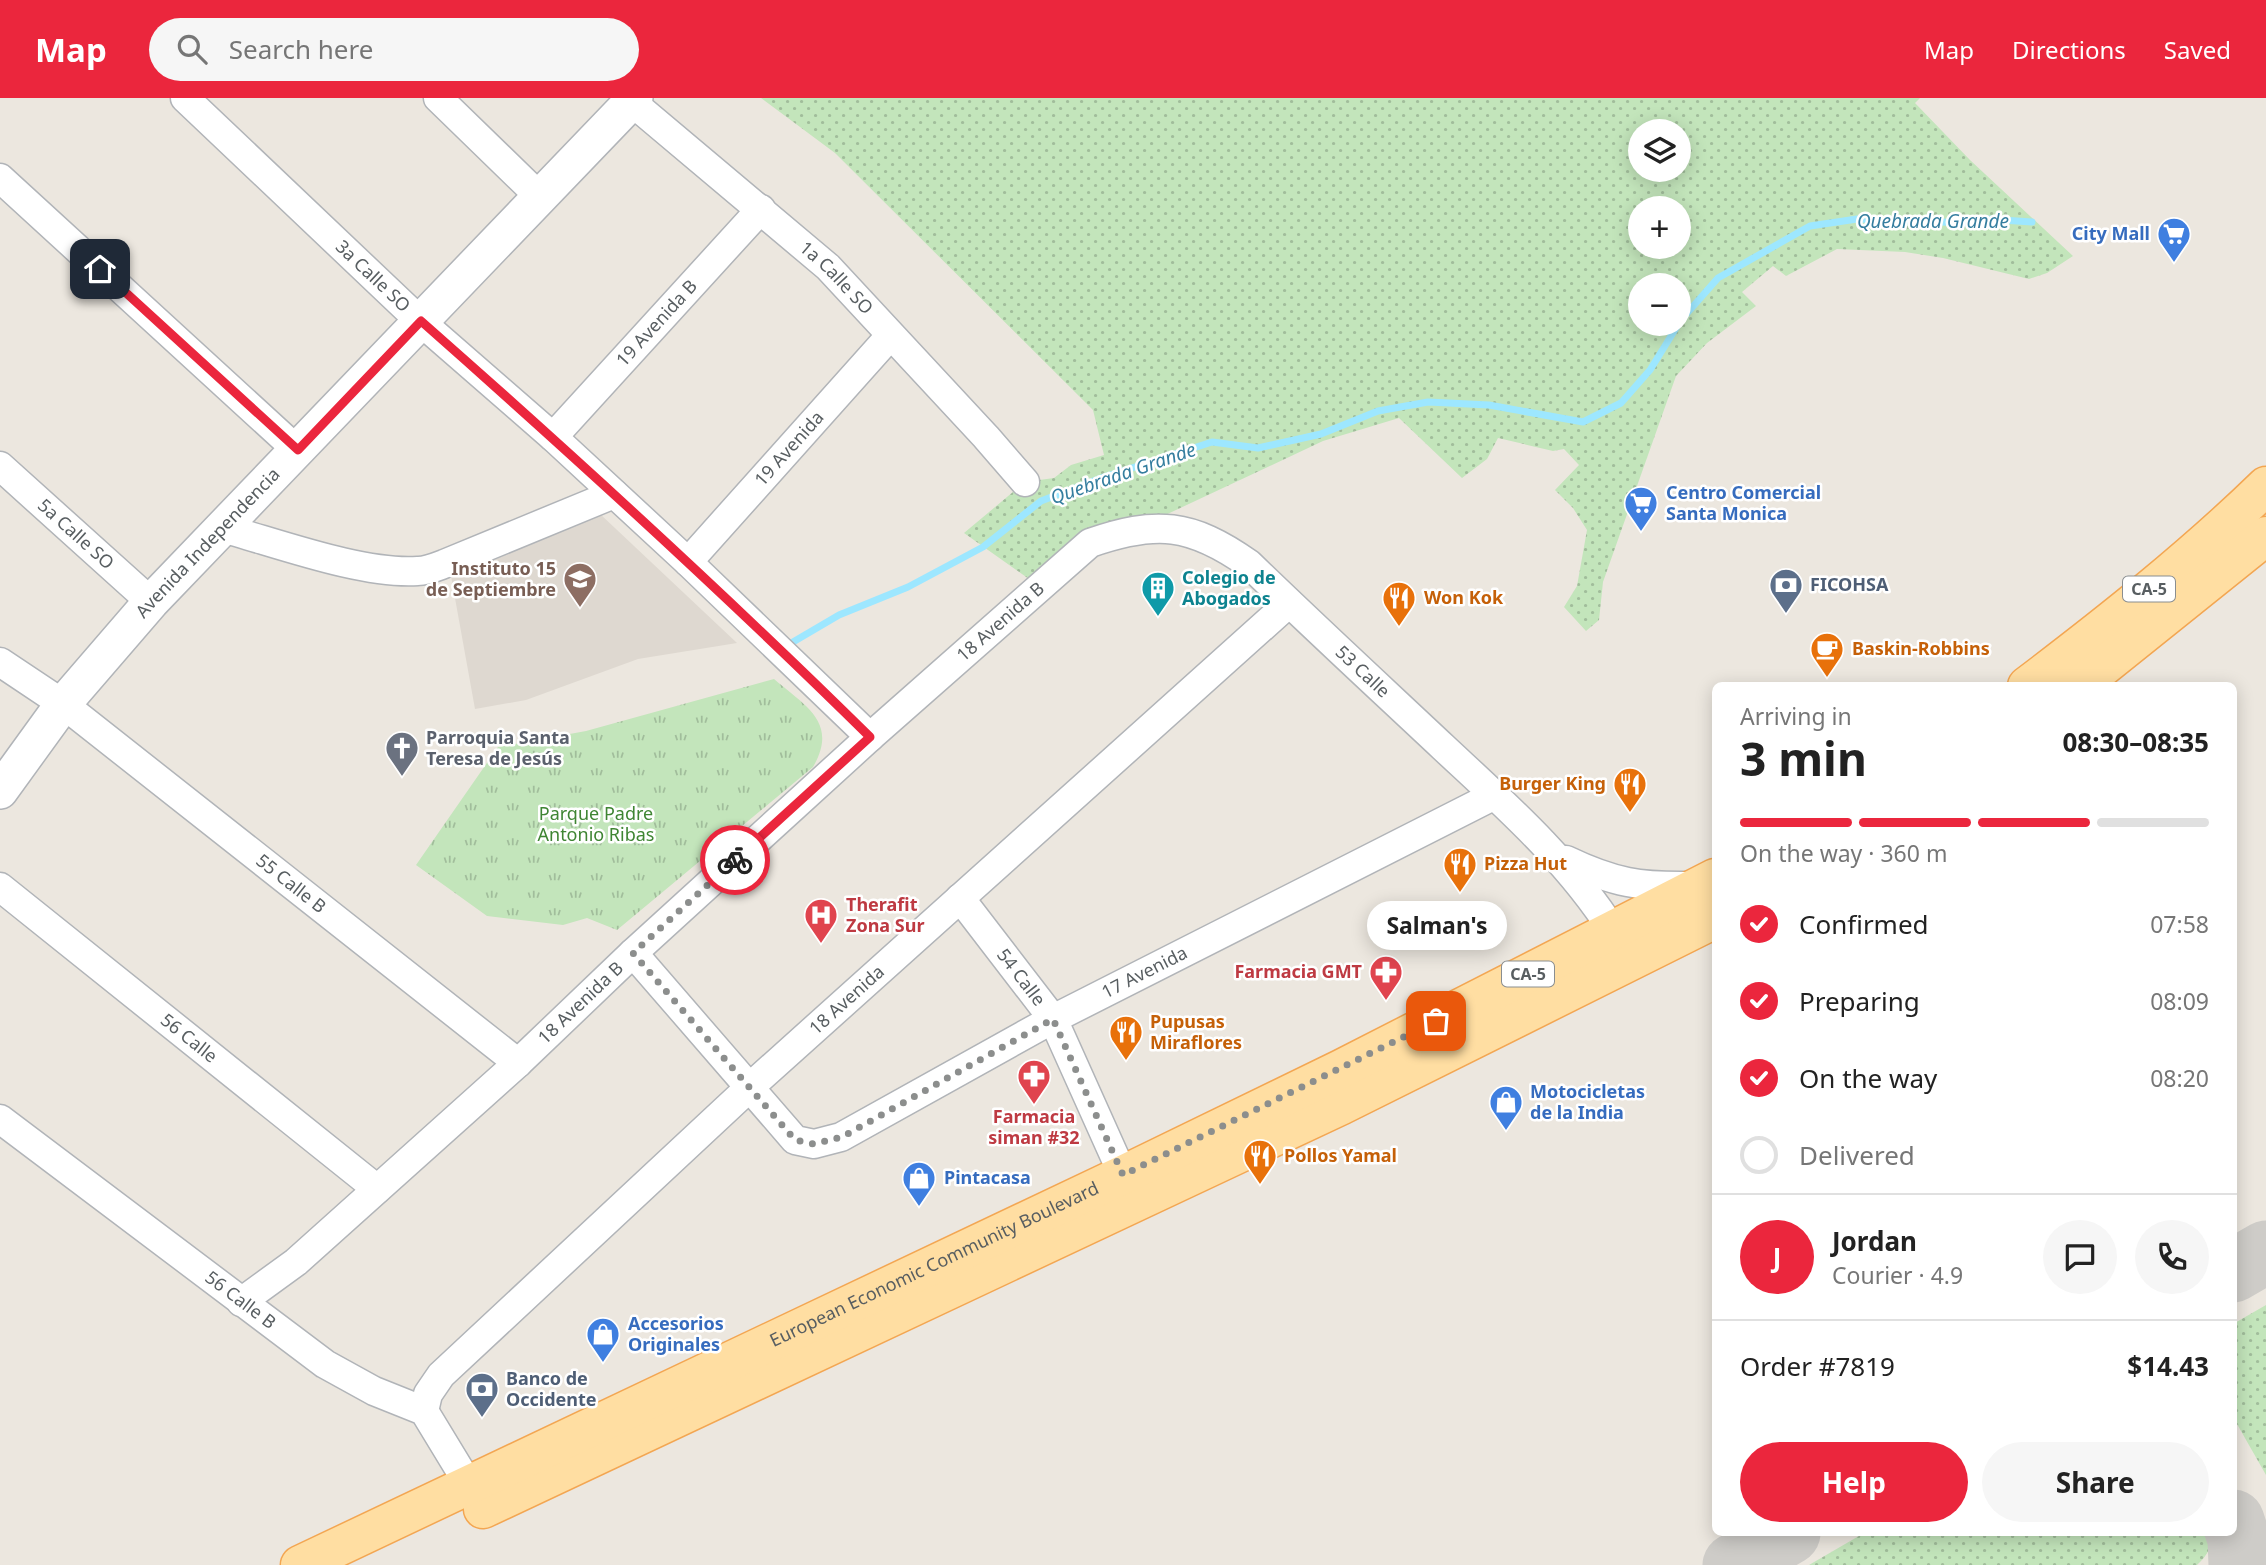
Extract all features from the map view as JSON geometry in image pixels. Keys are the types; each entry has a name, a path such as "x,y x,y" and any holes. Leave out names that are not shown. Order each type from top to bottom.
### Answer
{"main road":[{"name":"CA-5","path":"2032,682 2101,630 2231,520 2266,486"},
{"name":"CA-5","path":"2084,682 2266,536"},
{"name":"European Economic Community Boulevard","path":"300,1565 1123,1175 1342,1087 1613,931 1710,894"},
{"name":"European Economic Community Boulevard","path":"362,1565 1342,1087 1710,894"}],"street":[{"name":"3a Calle SO","path":"185,98 421,321 553,437 688,562 870,737"},
{"path":"438,98 541,198"},
{"name":"Avenida Independencia","path":"0,791 63,704 151,602 541,198 631,99"},
{"name":"1a Calle SO","path":"631,99 828,267 1025,482"},
{"path":"0,178 298,450"},
{"name":"19 Avenida B","path":"553,437 761,209"},
{"name":"19 Avenida","path":"688,562 890,336"},
{"name":"5a Calle SO","path":"0,466 151,602"},
{"path":"222,528 344,561 398,571 421,571 614,494"},
{"name":"53 Calle","path":"1150,529 1178,529 1208,538 1249,564 1495,795 1588,894 1613,931"},
{"name":"18 Avenida B","path":"241,1302 296,1262 518,1063 633,953 870,737 1090,543 1119,533 1150,529"},
{"name":"18 Avenida","path":"424,1411 428,1394 440,1375 750,1087 1289,603"},
{"name":"55 Calle B","path":"0,662 63,704 518,1063"},
{"name":"17 Avenida","path":"750,1087 795,1140 814,1144 842,1137 1053,1019 1495,795"},
{"name":"53 Calle","path":"1554,855 1600,876 1650,887 1710,894"},
{"name":"56 Calle","path":"0,887 377,1189"},
{"name":"54 Calle","path":"960,898 1053,1019 1123,1175"},
{"path":"633,953 750,1087"},
{"name":"56 Calle B","path":"0,1119 325,1364 374,1391 424,1411"},
{"path":"424,1411 469,1486"}],"shaded area":[{"name":"Instituto 15 de Septiembre","path":"599,513 737,643 638,659 526,700 475,709 451,576"}],"green space":[{"path":"761,98 1920,98 1915,103 1970,160 2073,256 2047,273 2029,279 1943,258 1905,252 1837,249 1786,276 1773,266 1742,292 1756,306 1707,343 1676,376 1603,582 1599,620 1586,631 1564,607 1577,586 1587,530 1573,508 1555,490 1579,465 1564,449 1553,451 1498,438 1487,459 1462,478 1399,418 1323,441 1029,579 964,533 1025,482 1054,478 1071,465 1104,455 1093,410 835,153"},
{"name":"Parque Padre Antonio Ribas","path":"774,679 807,707 820,726 820,751 813,767 617,930 587,918 563,925 487,916 416,865 498,747 586,731"},
{"path":"2266,1305 2266,1475 2237,1424 2237,1322"},
{"path":"1859,1536 2212,1536 2208,1551 2197,1565 1809,1565"}],"waterway":[{"name":"Quebrada Grande","path":"793,642 839,615 908,587 983,547 1041,501 1104,477 1212,442 1258,448 1321,434 1378,411 1428,402 1489,405 1583,422 1621,403 1650,370 1681,320 1718,278 1810,226 1857,219 1969,223 1987,219 2032,222"}],"taxiway":[{"path":"2237,1269 2266,1252"},
{"path":"2237,1533 2240,1565"},
{"path":"1734,1565 1784,1536"}],"way so far":[{"path":"735,860 633,953 795,1140 814,1144 842,1137 1053,1019 1123,1175 1436,1021"}],"place":[{"name":"City Mall","path":"2174,264"},
{"name":"Centro Comercial Santa Monica","path":"1641,533"},
{"name":"Instituto 15 de Septiembre","path":"580,609"},
{"name":"FICOHSA","path":"1786,615"},
{"name":"Colegio de Abogados","path":"1158,618"},
{"name":"Won Kok","path":"1399,628"},
{"name":"Baskin-Robbins","path":"1827,679"},
{"name":"Parroquia Santa Teresa de Jesús","path":"402,778"},
{"name":"Burger King","path":"1630,814"},
{"name":"Pizza Hut","path":"1460,894"},
{"name":"Therafit Zona Sur","path":"821,945"},
{"name":"Farmacia GMT","path":"1386,1002"},
{"name":"Salman's","path":"1436,1021"},
{"name":"Pupusas Miraflores","path":"1126,1062"},
{"name":"Farmacia siman #32","path":"1034,1106"},
{"name":"Motocicletas de la India","path":"1506,1132"},
{"name":"Pollos Yamal","path":"1260,1186"},
{"name":"Pintacasa","path":"919,1208"},
{"name":"Accesorios Originales","path":"603,1364"},
{"name":"Banco de Occidente","path":"482,1419"}],"route":[{"path":"100,269 298,450 421,321 553,437 688,562 870,737 735,860"}]}
